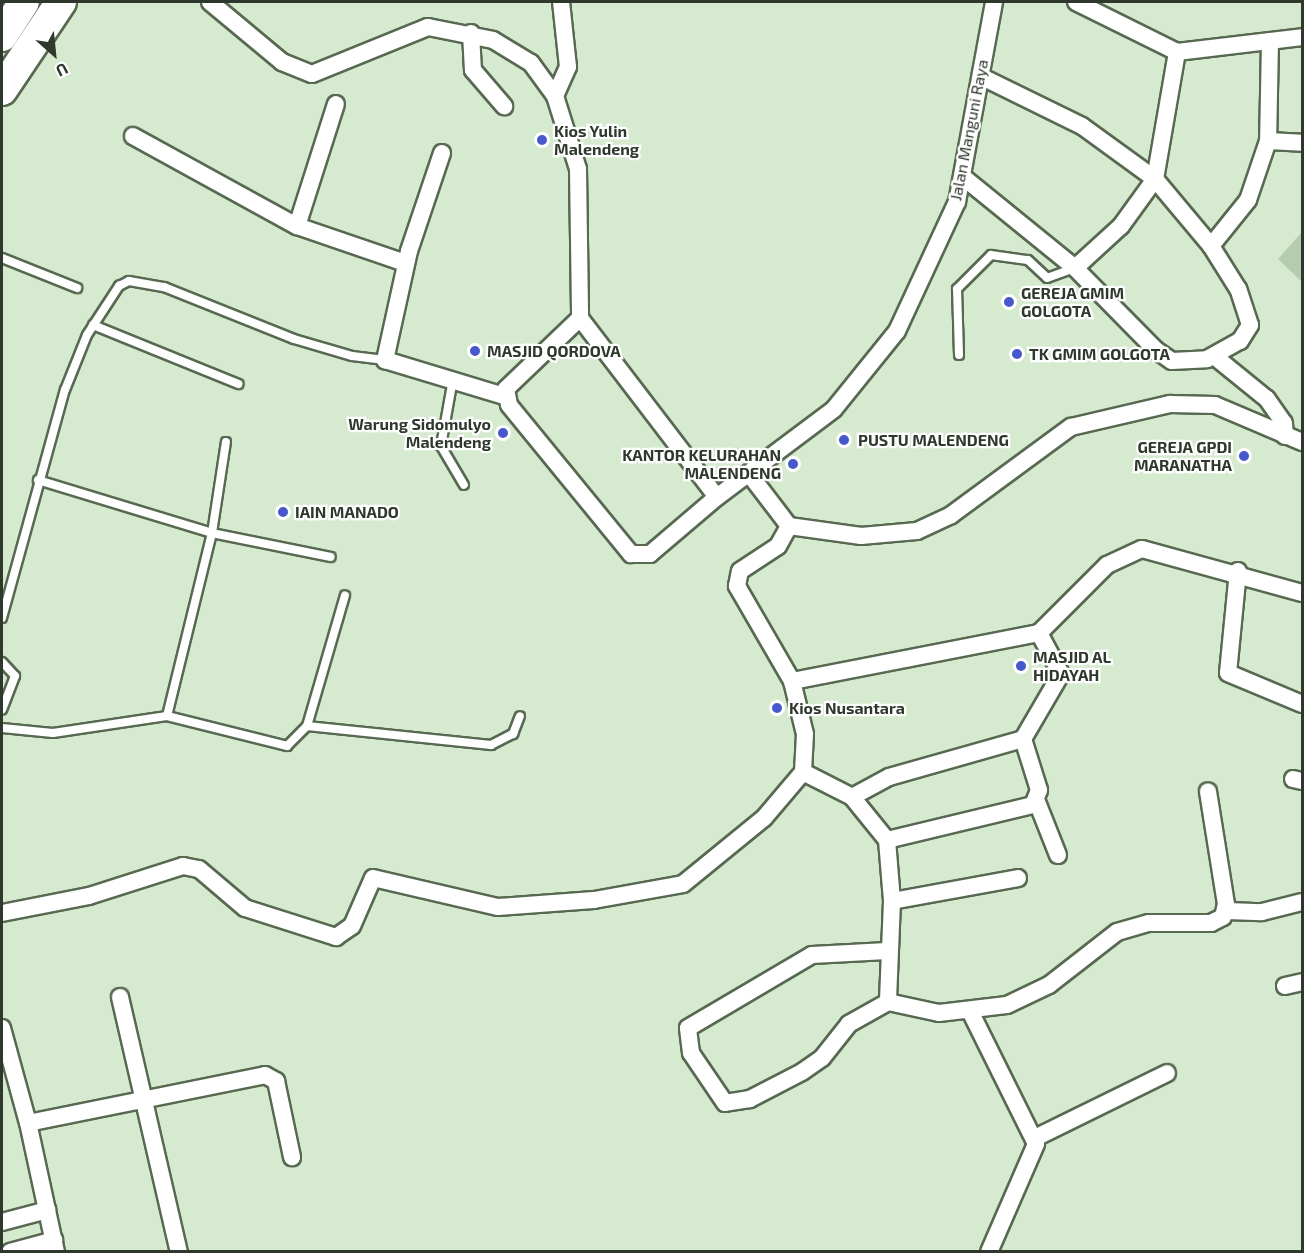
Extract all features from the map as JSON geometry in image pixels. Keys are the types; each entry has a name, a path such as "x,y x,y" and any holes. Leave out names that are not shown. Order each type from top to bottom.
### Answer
{"highway":[{"path":"2,90 61,2"},
{"path":"2,36 19,3"}],"street":[{"path":"210,2 282,62 312,74 338,67 404,33 428,27 471,33 523,56 555,96 578,169 580,318 717,497"},
{"path":"555,96 568,67 561,2"},
{"name":"Jalan Manguni Raya","path":"496,394 631,554 650,554 717,497 750,475 834,409 873,367 928,268 963,177 994,2"},
{"path":"1076,2 1106,8 1177,52 1302,37"},
{"path":"471,33 472,70 504,106"},
{"path":"1211,246 1248,200 1268,141 1269,41"},
{"path":"1075,268 1121,226 1155,179 1177,52"},
{"path":"963,177 1075,268 1143,341 1172,361 1214,356 1240,341 1250,319 1211,246 1155,179 1082,126 982,77"},
{"path":"297,226 336,104"},
{"path":"133,136 297,226 405,263"},
{"path":"1268,141 1302,142"},
{"path":"442,153 405,263 385,360 496,394 580,318"},
{"path":"1214,356 1267,399 1284,423 1286,436"},
{"path":"750,475 789,526 861,536 917,531 951,515 1071,427 1170,404 1215,405 1302,442"},
{"path":"2,914 89,897 183,866 198,870 245,908 336,937 352,926 373,878 498,907 663,891 695,876 764,818 803,772 805,734 792,681 741,600 737,577 745,567 778,546 789,526"},
{"path":"792,681 1039,633 1093,577 1134,551 1151,548 1238,571 1302,593"},
{"path":"1238,571 1228,673 1302,704"},
{"path":"852,797 889,777 1023,739 1061,674 1039,633"},
{"path":"1023,739 1039,790 1037,802 1058,855"},
{"path":"803,772 852,797 887,840 892,901 887,951 888,1002"},
{"path":"1208,791 1227,911"},
{"path":"887,840 1009,814 1037,802"},
{"path":"892,901 1018,878"},
{"path":"887,951 812,955 693,1024 685,1036 719,1096 734,1102 802,1072 822,1058 849,1024 888,1002 939,1013 972,1013 1029,998 1117,932 1149,923 1211,923 1227,911 1262,912 1302,902"},
{"path":"1285,986 1302,982"},
{"path":"120,997 179,1251"},
{"path":"972,1013 1035,1138 1035,1153 989,1251"},
{"path":"2,1028 28,1123 55,1246 10,1251"},
{"path":"1035,1138 1167,1074"},
{"path":"28,1123 145,1098 270,1076 276,1081 292,1157"},
{"path":"2,1222 47,1210"}],"lane":[{"path":"959,355 957,289 991,255 1028,260 1047,278 1075,268"},
{"path":"2,258 77,288"},
{"path":"2,618 38,480 65,390 93,325 106,302 129,281 164,287 317,346 385,360"},
{"path":"93,325 238,384"},
{"path":"457,381 441,446 464,485"},
{"path":"167,716 213,533 226,442"},
{"path":"38,480 213,533 331,557"},
{"path":"2,728 53,733 167,716 287,746 307,726 345,595"},
{"path":"2,662 15,676 2,710"},
{"path":"307,726 491,745 513,734 520,716"}],"green space":[{"path":"1302,232 1302,282 1278,259"}],"place":[{"name":"Kios Yulin Malendeng","path":"542,140"},
{"name":"GEREJA GMIM GOLGOTA","path":"1009,302"},
{"name":"MASJID QORDOVA","path":"475,351"},
{"name":"TK GMIM GOLGOTA","path":"1017,354"},
{"name":"Warung Sidomulyo Malendeng","path":"503,433"},
{"name":"PUSTU MALENDENG","path":"844,440"},
{"name":"GEREJA GPDI MARANATHA","path":"1244,456"},
{"name":"KANTOR KELURAHAN MALENDENG","path":"793,464"},
{"name":"IAIN MANADO","path":"283,512"},
{"name":"MASJID AL HIDAYAH","path":"1021,666"},
{"name":"Kios Nusantara","path":"777,708"}]}
